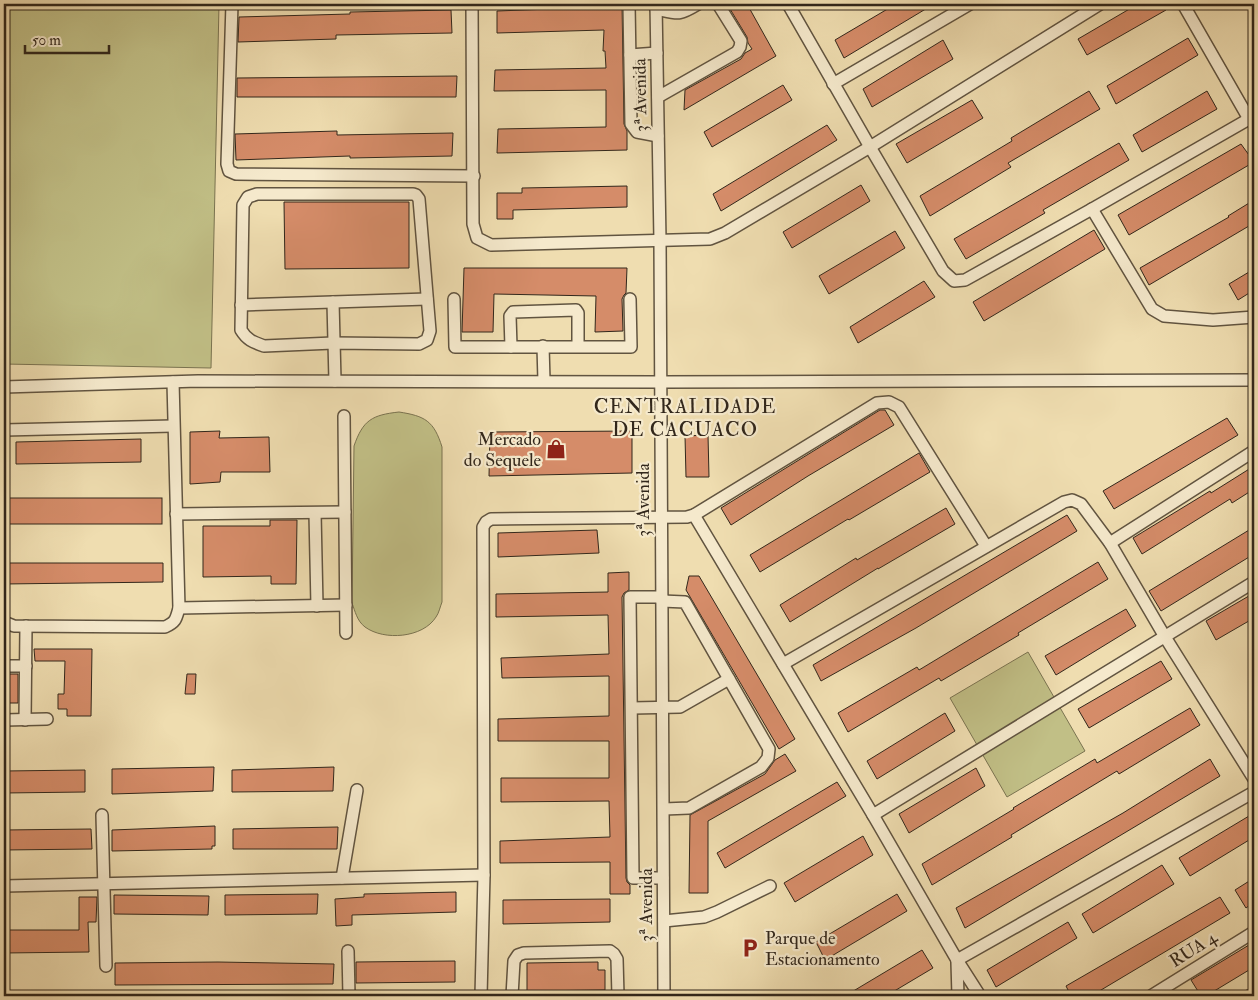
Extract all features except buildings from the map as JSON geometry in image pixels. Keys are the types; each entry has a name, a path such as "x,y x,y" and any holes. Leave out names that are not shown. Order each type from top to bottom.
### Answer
{"street":[{"path":"232,4 226,164 229,171 236,174 474,176"},
{"path":"472,4 473,224 477,238 491,245 710,239 725,233 870,148 1100,4"},
{"path":"629,4 631,124 637,132 658,136"},
{"path":"656,6 678,14 698,4"},
{"path":"658,97 736,52 740,47 741,41 718,4"},
{"path":"788,4 943,271 954,281 965,280 1251,119 1183,4"},
{"path":"834,84 970,4"},
{"name":"3ª Avenida","path":"656,6 660,240 664,996"},
{"path":"630,55 657,53"},
{"path":"257,194 413,194 419,199 430,331 427,340 419,344 333,343 264,346 254,343 241,330 241,305 243,206 248,197 257,194"},
{"path":"1092,209 1152,309 1164,316 1213,320 1254,316"},
{"path":"454,299 455,347 630,347 630,298"},
{"path":"241,305 427,299"},
{"path":"333,302 335,381"},
{"path":"511,347 510,316 513,312 576,310 578,313 578,346"},
{"path":"543,346 544,381"},
{"path":"4,387 173,382 335,381 1254,380"},
{"path":"4,622 14,626 165,627 173,624 177,618 179,608 173,382"},
{"path":"481,996 484,875 483,527 486,522 491,520 661,518 694,515 877,403 889,402 899,406 986,546"},
{"path":"344,416 346,633"},
{"path":"4,430 174,426"},
{"path":"1110,543 1254,451"},
{"path":"783,664 986,546 1064,502 1072,500 1081,504 1110,543 1165,637 1254,779"},
{"path":"176,514 345,512"},
{"path":"315,513 317,606"},
{"path":"694,515 956,960 980,996"},
{"path":"872,815 1254,582"},
{"path":"663,878 633,878 630,597 685,602 769,749 768,758 761,767 689,808 664,809"},
{"path":"179,608 346,605"},
{"path":"25,720 26,626"},
{"path":"4,666 26,666"},
{"path":"632,708 680,707 729,679"},
{"path":"4,720 47,719"},
{"path":"342,878 357,790"},
{"path":"956,960 1254,792"},
{"path":"102,815 106,966"},
{"path":"4,886 484,875"},
{"path":"664,921 704,917 770,886"},
{"name":"RUA 4","path":"1151,996 1254,932"},
{"path":"348,951 349,996"},
{"path":"512,996 514,961 518,955 524,952 610,951 617,959 618,996"},
{"path":"956,960 958,996"},
{"path":"1249,996 1254,994"}],"shaded area":[{"path":"219,5 211,368 4,364 4,8"},
{"path":"399,412 427,421 436,431 442,447 442,602 439,612 430,624 413,633 392,636 373,631 362,625 352,603 354,446 361,430 370,420 382,415"},
{"path":"1028,652 1085,751 1007,797 950,698"}],"place":[{"name":"Mercado do Sequele","path":"556,449"},
{"name":"Parque de Estacionamento","path":"750,948"}],"district":[{"name":"CENTRALIDADE DE CACUACO","path":"685,418"}]}
